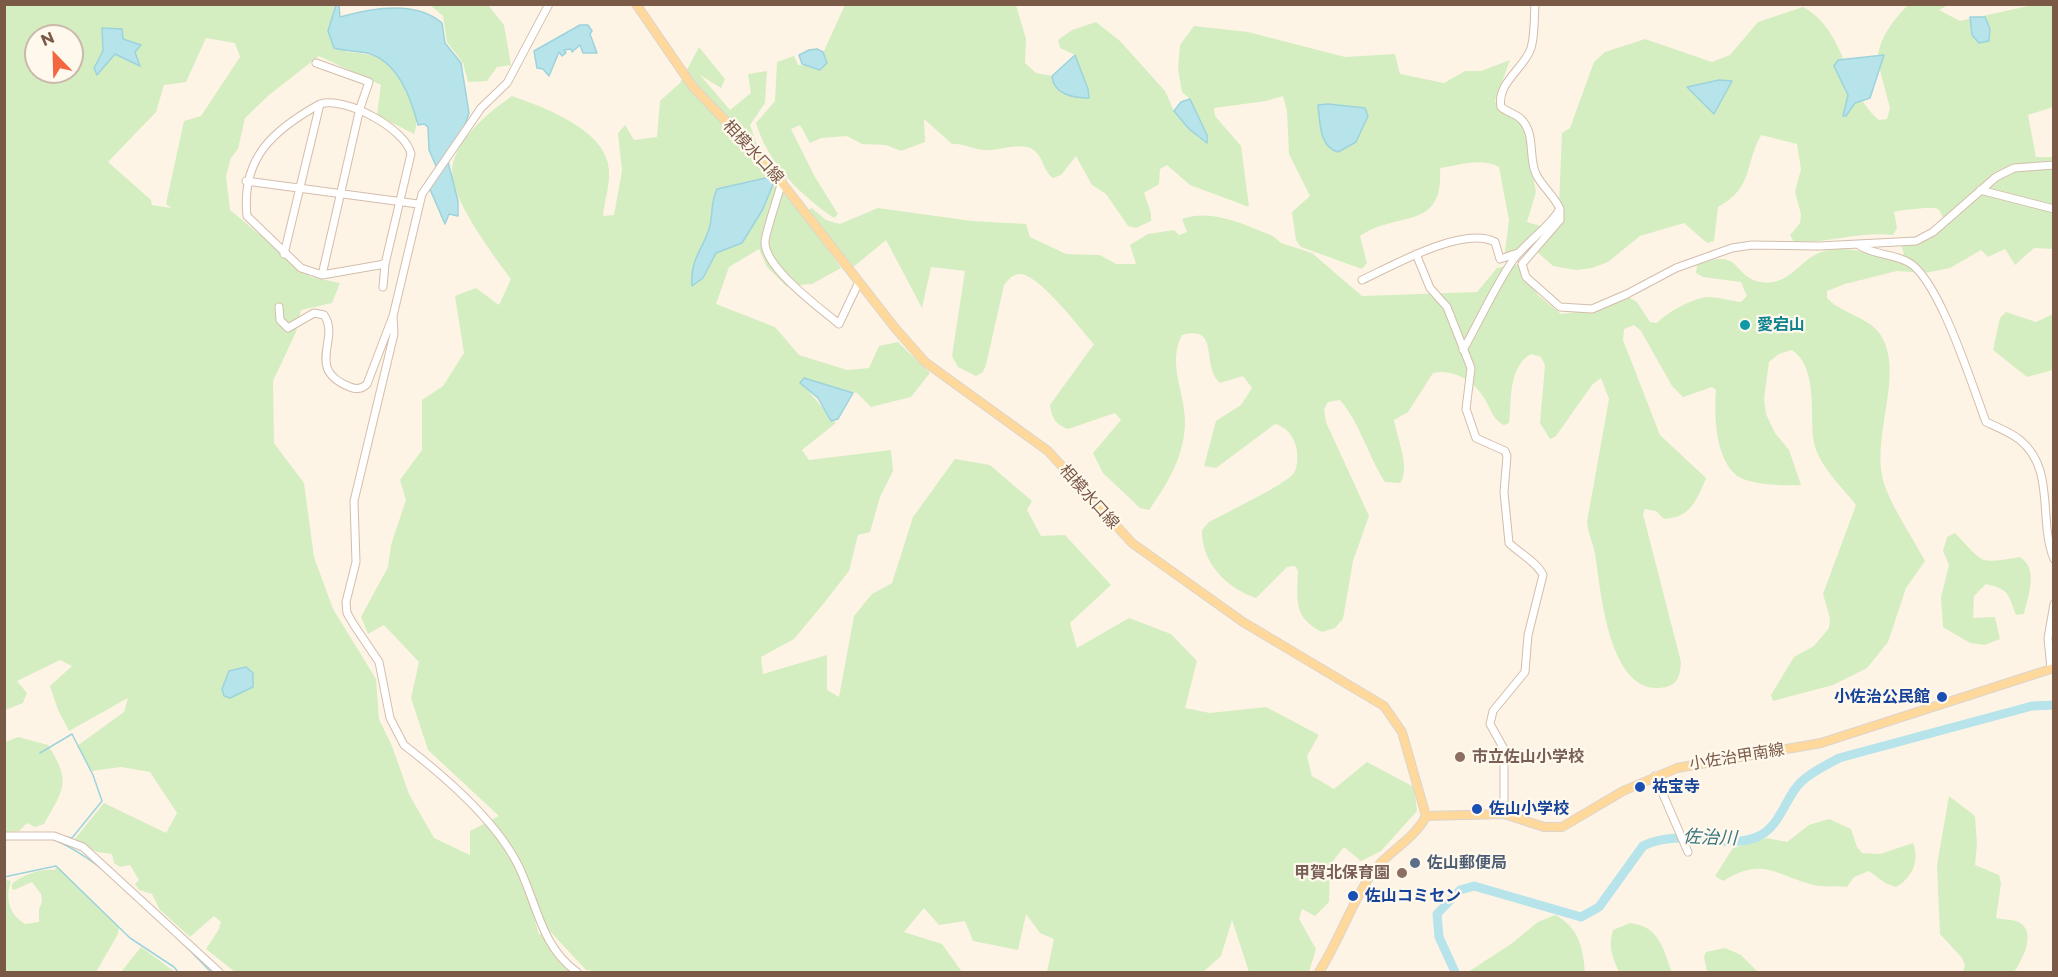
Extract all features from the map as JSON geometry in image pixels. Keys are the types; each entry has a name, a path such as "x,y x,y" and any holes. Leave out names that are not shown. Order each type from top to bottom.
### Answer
{"main road":[{"name":"相模水口線","path":"636,4 693,87 752,146 782,181 859,282 925,362 1048,451 1132,543 1243,622 1384,706 1402,732 1426,816"},
{"name":"小佐治甲南線","path":"1426,816 1504,814 1544,827 1562,827 1623,791 1655,776 1704,761 1821,744 2052,668"},
{"path":"1319,972 1371,875 1384,858 1422,824 1426,816"}],"street":[{"path":"279,307 280,320 288,328 314,313 324,315 328,324 325,357 328,369 339,382 357,389 367,384 393,316 418,204 434,176 481,108 507,83 549,4"},
{"path":"1535,6 1532,46 1505,85 1500,102 1501,107 1525,124 1530,133 1537,177 1554,195 1560,209 1560,220 1522,264 1526,277 1560,307 1592,309 1627,294 1676,268 1732,248 1752,245 1858,245 1906,242 1924,238 1996,177 2014,168 2054,165"},
{"path":"316,63 369,82 360,108 322,275"},
{"path":"383,286 385,264 411,154 410,147 404,139 360,108 326,102 320,104 281,127 252,165 246,181 247,216 284,254 302,268 322,275 385,264"},
{"path":"284,254 320,104"},
{"path":"246,181 418,204"},
{"path":"782,181 777,206 764,242 771,260 809,299 839,324 859,282"},
{"path":"1980,190 2054,209"},
{"path":"1463,350 1518,253 1554,219 1560,209"},
{"path":"1362,280 1438,245 1481,237 1495,242 1500,258 1518,253"},
{"path":"1858,245 1910,262 1928,284 1942,310 1986,422 2020,440 2035,458 2044,484 2048,545 2054,559"},
{"path":"1416,255 1430,288 1447,307 1472,374 1466,396 1466,409 1476,438 1505,451 1507,456 1504,492 1509,543 1539,566 1543,575 1528,635 1525,672 1493,711 1490,724 1504,749 1504,814"},
{"path":"393,316 394,334 354,501 356,562 346,602 347,613 379,662 387,709 396,733 404,745 479,813 506,846 518,864 556,953 560,960 577,972"},
{"path":"2052,668 2048,638 2054,604"},
{"path":"1655,776 1688,852"},
{"path":"4,836 54,836 82,848 219,972"}],"green space":[{"path":"5,5 335,5 328,31 347,52 379,58 404,84 416,115 414,134 377,115 381,85 319,56 269,95 245,118 238,149 231,158 226,176 230,210 311,277 340,283 332,303 301,310 296,332 273,381 274,443 304,483 314,557 333,609 376,679 379,719 392,746 409,794 434,838 470,855 470,831 499,816 428,750 411,698 419,662 384,625 368,634 361,617 388,567 391,545 406,500 400,480 422,450 422,400 443,386 464,353 455,296 476,288 499,305 511,279 485,244 467,214 454,186 452,175 457,151 464,140 482,120 512,96 572,122 598,144 606,156 609,171 603,216 614,215 622,171 618,133 625,125 634,140 657,137 660,101 680,83 699,47 725,79 721,88 700,75 730,110 751,93 748,74 767,71 765,103 750,125 757,145 803,213 812,208 826,220 840,224 878,208 972,221 1026,224 1030,237 1066,254 1100,255 1116,264 1136,264 1130,245 1148,234 1174,230 1179,235 1187,232 1182,219 1205,215 1228,219 1251,227 1273,236 1281,243 1312,253 1362,296 1477,292 1497,268 1518,264 1538,295 1561,314 1602,308 1630,298 1637,302 1650,322 1657,323 1674,310 1695,300 1712,297 1741,302 1747,296 1741,282 1703,277 1696,273 1697,265 1722,259 1735,264 1752,279 1772,282 1789,275 1811,257 1829,250 1848,249 1905,259 1901,244 1933,233 1946,222 1938,209 1909,209 1894,212 1897,228 1893,235 1881,234 1794,242 1790,235 1800,223 1801,214 1795,192 1801,169 1797,144 1761,135 1743,184 1738,192 1718,207 1714,241 1707,243 1684,223 1640,236 1608,262 1592,268 1576,270 1553,266 1536,251 1558,228 1562,133 1570,128 1594,62 1605,52 1645,39 1712,62 1730,55 1758,22 1803,7 1818,18 1829,31 1858,93 1879,120 1887,119 1890,108 1877,59 1881,43 1888,29 1908,5 1948,5 1939,10 1960,21 2033,5 2053,5 2053,107 2028,115 2036,157 2053,157 2053,249 2034,248 2015,265 2005,249 1988,257 1981,250 1950,268 1925,273 1897,271 1827,291 1827,298 1833,303 1875,328 1887,350 1890,367 1889,386 1881,445 1884,483 1897,512 1925,561 1906,588 1888,642 1867,668 1833,685 1773,701 1771,695 1794,657 1814,646 1829,628 1830,618 1823,594 1856,505 1826,468 1817,452 1814,443 1810,380 1800,358 1792,350 1779,354 1769,362 1764,399 1766,414 1775,433 1789,450 1801,485 1767,484 1749,481 1736,475 1724,458 1717,435 1716,390 1712,387 1683,397 1672,386 1641,331 1634,325 1624,329 1623,340 1660,435 1706,478 1696,500 1680,515 1664,519 1656,511 1645,509 1643,514 1681,662 1674,684 1666,687 1647,686 1631,677 1620,660 1611,638 1587,522 1609,399 1601,378 1592,385 1556,436 1550,439 1540,423 1545,365 1541,357 1531,354 1518,367 1512,384 1509,423 1504,425 1494,416 1478,389 1467,380 1447,372 1433,373 1408,412 1394,420 1404,462 1403,477 1400,483 1385,482 1347,409 1340,400 1328,402 1324,409 1326,422 1369,516 1353,561 1343,619 1335,628 1322,632 1313,627 1301,614 1298,599 1298,571 1295,566 1287,567 1256,598 1225,581 1206,553 1202,530 1209,522 1289,478 1294,473 1297,456 1291,435 1283,427 1275,424 1216,468 1204,466 1216,421 1241,405 1252,388 1243,376 1220,383 1214,375 1206,341 1202,335 1194,333 1182,335 1178,346 1176,367 1185,421 1182,445 1174,468 1149,510 1140,508 1103,473 1093,453 1121,420 1115,413 1068,429 1057,423 1053,417 1050,405 1094,344 1048,292 1027,276 1019,274 1010,278 1004,285 986,365 983,372 976,376 958,367 952,356 965,271 931,267 922,308 886,240 851,269 815,230 841,268 812,284 786,286 767,267 759,249 729,267 716,304 775,327 799,355 847,370 869,368 879,346 898,342 930,373 911,397 871,407 857,393 810,383 806,378 802,384 836,423 802,450 809,460 891,450 893,471 880,497 870,532 858,535 849,571 794,639 761,657 763,674 827,655 827,690 839,697 854,616 872,594 892,583 913,517 955,459 990,465 1032,501 1027,510 1041,536 1065,535 1111,585 1070,623 1077,648 1129,618 1171,634 1197,661 1185,708 1210,713 1266,707 1319,735 1307,756 1312,776 1334,789 1367,762 1414,787 1417,811 1381,851 1361,861 1344,847 1330,865 1329,902 1315,916 1302,909 1299,919 1316,949 1309,972 1249,972 1232,920 1221,956 1203,972 1047,972 1054,939 1040,933 1026,914 1018,950 973,941 965,921 939,925 924,908 904,932 942,944 962,972 603,972 586,970 533,913 539,935 543,932 557,960 573,972 235,972 206,949 221,922 214,916 190,937 160,910 152,894 139,890 135,884 139,880 130,865 120,867 114,863 112,854 97,852 74,840 104,803 166,833 177,813 150,772 121,767 91,771 77,746 124,712 128,698 69,731 58,710 50,686 72,666 60,660 17,681 27,693 23,703 5,710","holes":["206,38 235,43 240,57 201,116 184,121 166,204 171,208 152,205 151,200 108,162 156,112 164,85 186,82"]},
{"path":"430,5 488,5 504,25 511,65 497,67 487,81 468,82 463,63 447,42 443,16"},
{"path":"845,5 1016,5 1026,39 1025,63 1036,73 1052,76 1053,82 1065,91 1083,98 1089,98 1075,55 1060,48 1058,40 1072,30 1096,22 1120,41 1165,91 1174,111 1200,139 1190,99 1182,92 1178,69 1180,45 1194,26 1248,32 1345,57 1395,54 1400,74 1444,83 1465,71 1481,71 1510,60 1495,101 1498,108 1518,120 1525,133 1536,192 1527,222 1541,226 1508,260 1505,252 1509,220 1499,167 1485,163 1470,163 1440,168 1439,188 1435,202 1426,211 1375,228 1360,236 1367,263 1362,269 1301,247 1296,240 1292,212 1310,196 1289,154 1287,111 1283,96 1266,101 1214,108 1215,116 1241,146 1249,207 1190,185 1167,165 1160,169 1159,184 1144,193 1151,213 1151,221 1136,228 1128,226 1106,194 1092,185 1076,156 1061,175 1053,178 1047,172 1038,154 1030,148 1017,146 984,150 952,144 924,119 925,142 901,151 886,145 862,144 847,136 821,138 810,143 800,125 791,129 815,177 838,214 834,218 809,199 777,165 761,138 756,123 775,101 777,62 794,56 798,65 818,67 824,61 823,53"},
{"path":"2006,312 2036,322 2053,314 2053,370 2027,377 1993,350 2000,318"},
{"path":"1955,533 1977,556 1983,559 1996,561 2020,557 2029,568 2031,583 2024,614 2016,615 2007,594 1994,586 1986,584 1974,596 1973,618 1995,617 2000,639 1985,645 1970,643 1943,627 1941,597 1949,565 1943,551 1947,537"},
{"path":"18,737 48,745 60,768 61,792 44,824 35,827 27,823 19,831 5,832 5,742"},
{"path":"1949,796 1975,816 1977,844 1975,865 1999,875 2001,884 1996,918 2016,921 2027,931 2027,945 2014,972 1963,972 1965,965 1962,958 1940,934 1937,865"},
{"path":"1829,819 1851,829 1857,847 1862,853 1880,854 1913,843 1916,856 1910,874 1896,887 1885,883 1869,871 1854,877 1847,887 1818,886 1769,870 1759,869 1737,874 1723,881 1715,876 1733,848 1767,838 1787,842 1809,825"},
{"path":"58,867 119,927 118,934 96,972 5,972 5,880 11,881 8,894 15,916 25,924 39,922 41,894 32,882 14,890 12,884 32,873 54,870"},
{"path":"1555,915 1575,932 1583,955 1585,972 1468,972 1511,944 1538,922"},
{"path":"1630,923 1640,925 1654,934 1672,972 1619,972 1612,951 1613,930"},
{"path":"141,947 175,972 121,972"},
{"path":"1725,948 1741,955 1758,972 1707,972 1704,957 1706,952"}],"water":[{"path":"336,5 339,5 340,17 393,8 419,11 442,23 445,43 461,63 469,113 463,131 439,165 436,166 429,150 428,127 424,124 418,125 407,92 395,72 378,57 334,48 328,31"},
{"path":"1970,17 1985,17 1990,29 1989,41 1979,43 1972,35"},
{"path":"580,25 588,25 592,31 590,34 597,53 583,53 580,45 572,52 571,49 564,50 566,53 562,56 559,52 549,76 543,69 537,68 534,51"},
{"path":"102,28 122,29 123,39 141,45 135,52 140,66 115,54 97,75 94,68 103,51"},
{"path":"817,49 823,52 827,63 820,70 802,64 799,55"},
{"path":"1075,55 1088,89 1089,98 1065,94 1053,82 1052,76"},
{"path":"1884,55 1870,98 1855,103 1846,116 1843,116 1848,95 1834,66 1838,60"},
{"path":"1719,80 1732,81 1714,114 1687,87"},
{"path":"1190,99 1207,135 1207,143 1189,129 1174,111 1181,102"},
{"path":"1318,105 1365,108 1368,116 1356,142 1338,152 1327,145 1320,126"},
{"path":"448,162 458,201 458,216 449,214 445,224 429,187"},
{"path":"770,177 774,182 763,209 742,243 716,253 703,278 692,286 693,267 709,229 717,189"},
{"path":"804,378 853,393 838,419 831,421 818,398 800,383"},
{"path":"246,667 253,673 253,687 230,698 224,696 222,689 229,671"}],"waterway":[{"name":"佐治川","path":"1455,972 1439,937 1437,914 1460,890 1474,886 1581,917 1599,907 1643,846 1674,838 1735,842 1761,835 1773,825 1800,783 1813,772 1839,758 2032,706 2054,705"},
{"path":"40,753 72,734 93,775 102,801 72,838 66,837"},
{"path":"9,833 43,833"},
{"path":"4,840 11,839"},
{"path":"52,839 73,849 115,879 211,972"},
{"path":"4,877 56,866 130,938 178,972"}],"place":[{"name":"愛宕山","path":"1745,325"},
{"name":"小佐治公民館","path":"1942,697"},
{"name":"市立佐山小学校","path":"1460,757"},
{"name":"祐宝寺","path":"1640,787"},
{"name":"佐山小学校","path":"1477,809"},
{"name":"佐山郵便局","path":"1415,863"},
{"name":"甲賀北保育園","path":"1402,873"},
{"name":"佐山コミセン","path":"1353,896"}]}
